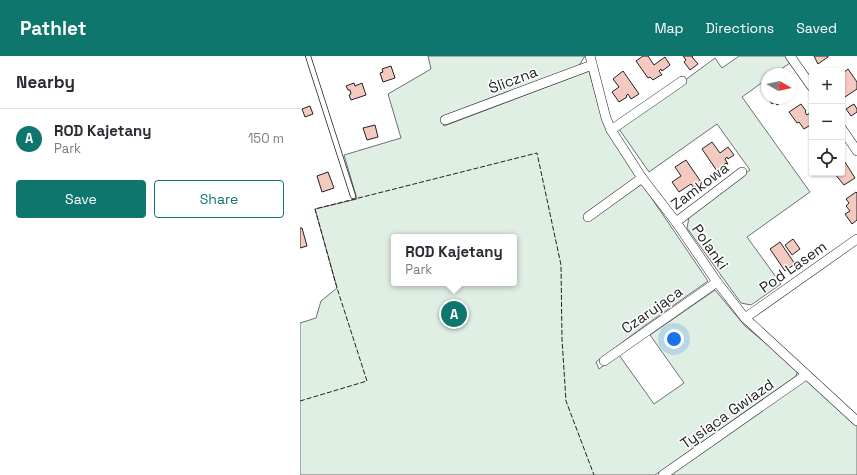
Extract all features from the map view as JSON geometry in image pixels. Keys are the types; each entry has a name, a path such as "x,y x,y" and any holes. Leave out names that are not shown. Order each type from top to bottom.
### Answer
{"street":[{"path":"790,56 809,83"},
{"name":"Śliczna","path":"445,120 591,61"},
{"name":"Polanki","path":"591,61 606,118 611,130 642,178 676,222 717,282 745,318 857,420"},
{"path":"611,130 682,81"},
{"path":"845,133 857,151"},
{"name":"Zamkowa","path":"676,222 742,172"},
{"path":"588,217 642,178"},
{"name":"Pod Lasem","path":"745,318 857,239"},
{"name":"Czarująca","path":"604,361 717,282"},
{"name":"Tysiąca Gwiazd","path":"663,475 806,375"}],"lane":[{"path":"308,56 353,196"}],"green space":[{"path":"428,56 585,56 578,67 441,117 444,126 589,71 604,124 637,176 584,214 590,221 642,184 708,281 596,362 599,369 619,355 654,404 684,383 650,335 715,290 745,326 798,370 796,376 655,475 300,475 300,323 316,318 321,301 337,288 315,209 357,199 344,155 401,138 388,94 431,69"},
{"path":"739,56 785,56 790,63 783,68 761,68 761,83 742,97 810,192 747,237 781,284 751,305 741,303 687,228 689,217 750,170 717,124 649,172 619,129 715,58 722,68"},
{"path":"807,378 857,424 857,475 670,475"}],"building":[{"path":"643,56 648,56 654,65 665,57 670,65 662,71 661,69 659,71 662,75 653,80 650,77 648,78 636,61"},
{"path":"683,56 693,56 692,57 698,64 690,70 684,62 686,60"},
{"path":"814,56 828,56 828,57 818,64"},
{"path":"391,66 395,78 383,82 380,73 383,72 382,69"},
{"path":"848,69 857,82 857,89 845,97 845,72"},
{"path":"623,71 639,94 631,99 628,94 626,96 627,97 619,102 612,92 619,87 613,79"},
{"path":"354,83 355,86 362,83 366,95 351,100 349,95 351,94 350,90 348,90 346,86"},
{"path":"801,104 807,115 809,114 809,126 804,129 799,122 797,123 789,112"},
{"path":"854,104 857,112 851,116 846,109"},
{"path":"310,106 313,114 305,117 302,109"},
{"path":"375,125 378,137 367,140 363,128"},
{"path":"712,142 720,153 728,147 734,155 728,159 727,157 725,159 728,164 726,163 717,171 702,149"},
{"path":"686,160 701,182 694,188 691,184 679,192 672,182 681,176 675,167"},
{"path":"845,162 855,178 844,185 836,176 845,176"},
{"path":"328,172 334,188 322,192 317,176"},
{"path":"856,192 857,220 852,224 845,214 850,211 846,206 849,203 846,199"},
{"path":"300,228 302,228 307,246 300,248"},
{"path":"793,239 800,249 792,255 785,245"},
{"path":"780,242 795,264 785,271 770,249"}],"fence":[{"path":"300,401 367,381 337,288 315,209 537,153 561,265 562,339 566,401 594,475"}],"place":[{"name":"ROD Kajetany","path":"454,314"}]}
